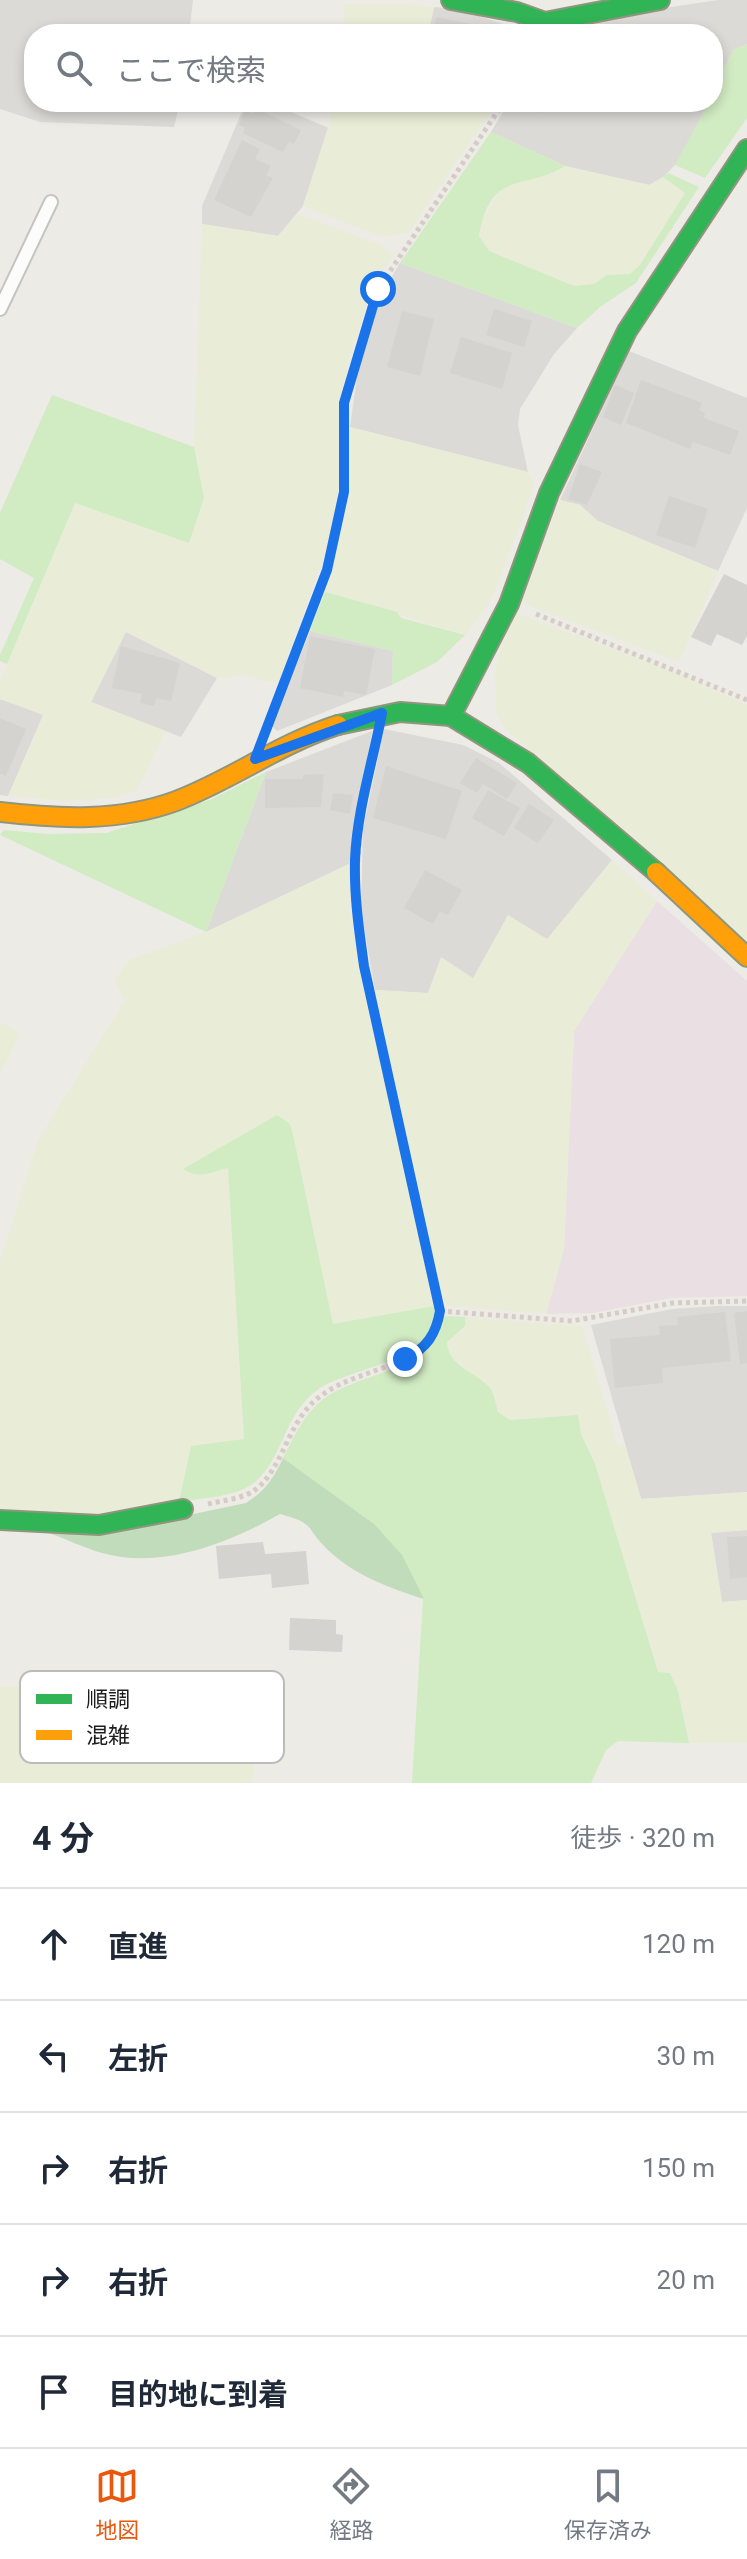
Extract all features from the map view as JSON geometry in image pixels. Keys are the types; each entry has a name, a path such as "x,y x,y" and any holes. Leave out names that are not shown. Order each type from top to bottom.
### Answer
{"street":[{"path":"451,0 517,12 545,22 660,0"},
{"path":"451,716 509,604 549,493 585,412 627,331 747,149"},
{"path":"0,812 57,820 110,816 176,801 255,759 382,713 407,709 451,716 496,740 542,775 747,957"},
{"path":"0,1520 99,1525 183,1509"}],"lane":[{"path":"0,309 51,202"}],"path":[{"path":"255,759 327,570 344,492 344,403 378,289 497,112"},
{"path":"509,604 747,700"},
{"path":"183,1509 255,1490 268,1476 289,1432 307,1407 336,1386 418,1353 433,1336 440,1311 364,966 356,910 355,858 360,817 382,713"},
{"path":"440,1311 572,1321 673,1303 747,1301"}],"shaded area":[{"path":"0,0 193,0 190,24 24,24 24,112 178,112 174,127 40,122 0,109"},
{"path":"718,0 747,0 747,44 733,50 723,72 723,24 578,24 598,18"},
{"path":"434,7 457,9 504,24 430,24"},
{"path":"242,112 291,112 329,128 303,206 278,236 202,224 202,206"},
{"path":"503,112 704,112 682,158 663,177 649,185 565,166 491,132"},
{"path":"400,263 577,328 554,354 520,409 518,425 528,472 350,427 359,363 382,293"},
{"path":"629,351 747,398 747,508 718,571 598,521 580,505 560,500"},
{"path":"126,631 217,678 181,737 91,702"},
{"path":"310,631 393,651 392,685 277,731 272,726"},
{"path":"0,699 44,714 8,796 0,795"},
{"path":"384,729 463,745 499,763 612,860 547,940 473,978 428,993 375,990 361,910 363,829"},
{"path":"372,731 349,864 206,932 266,772"},
{"path":"657,901 747,981 747,1296 671,1298 593,1313 546,1314 564,1249 574,1031"},
{"path":"747,1306 747,1492 641,1499 591,1325 672,1309"},
{"path":"747,1530 747,1600 722,1602 711,1533"}],"green space":[{"path":"344,4 434,7 430,24 344,24"},
{"path":"747,44 747,118 705,178 675,165 704,112 723,112 723,72 733,50"},
{"path":"333,112 490,112 408,233 382,237 303,206"},
{"path":"491,132 565,166 500,191 491,200 484,215 479,236 489,251 574,286 594,284 607,275 630,274 640,265 685,193 663,177 668,173 699,187 636,283 600,307 577,328 400,263"},
{"path":"565,166 649,185 663,177 685,192 640,265 630,274 607,275 594,284 574,286 489,251 479,236 482,221 501,188 514,181 553,173"},
{"path":"298,214 381,245 393,255 372,290 350,356 340,404 339,488 334,528 279,681 264,681 248,675 217,678 126,632 91,702 165,731 137,791 112,798 64,801 8,796 43,715 0,699 0,681 75,503 189,543 204,498 194,447 202,224 278,236"},
{"path":"52,395 194,447 204,498 189,543 75,503 7,664 0,661 0,655 34,578 0,559 0,513"},
{"path":"350,427 528,472 534,485 499,582 488,605 465,635 325,592 350,495"},
{"path":"560,500 580,505 598,521 718,571 679,662 522,603"},
{"path":"325,592 397,612 401,618 465,635 437,662 392,685 393,651 310,631"},
{"path":"516,613 673,671 747,705 747,942 505,729 496,712 495,679 497,660"},
{"path":"266,772 206,932 0,835 4,830 48,834 106,833 210,800"},
{"path":"612,860 657,901 574,1031 564,1249 546,1314 448,1306 441,1295 375,990 428,993 441,957 473,978 508,915 547,939"},
{"path":"349,864 350,909 359,965 434,1306 333,1325 294,1139 202,1176 228,1167 244,1439 179,1502 96,1518 0,1513 0,1261 38,1140 125,1000 114,980 131,959 206,932"},
{"path":"0,1022 20,1033 0,1074"},
{"path":"277,1115 290,1124 333,1324 434,1306 434,1324 425,1338 411,1350 335,1381 308,1398 291,1422 265,1472 248,1487 229,1494 179,1502 191,1446 244,1439 228,1168 200,1175 183,1169"},
{"path":"443,1316 465,1317 465,1326 447,1342 449,1350 458,1363 490,1388 498,1412 510,1420 578,1415 581,1434 595,1464 658,1672 670,1673 678,1691 689,1743 618,1741 606,1750 591,1783 412,1783 423,1599 374,1524 283,1458 304,1420 321,1401 337,1391 411,1360 426,1349 437,1335"},
{"path":"465,1317 582,1326 618,1445 625,1445 641,1499 747,1492 747,1530 711,1533 722,1602 747,1600 747,1743 689,1743 678,1691 670,1673 658,1672 595,1464 581,1434 578,1415 510,1420 498,1412 490,1388 454,1359 447,1348 447,1342 465,1326"},
{"path":"283,1458 374,1524 402,1555 424,1599 361,1574 338,1559 305,1524 280,1514 217,1544 171,1556 148,1558 102,1553 49,1533 108,1532 246,1503 268,1484"},
{"path":"20,1686 20,1763 254,1763 252,1783 0,1783 0,1687"}],"building":[{"path":"436,17 471,24 435,24"},
{"path":"244,112 263,112 301,130 294,144 289,142 283,152 243,133 245,128 239,125"},
{"path":"242,140 260,149 255,159 271,166 266,175 273,178 251,217 214,200"},
{"path":"494,309 532,321 524,347 486,335"},
{"path":"402,311 434,319 420,376 387,367"},
{"path":"461,337 512,353 502,389 450,373"},
{"path":"641,380 702,403 699,410 705,413 704,418 739,431 730,455 693,442 690,449 626,423"},
{"path":"615,385 634,393 621,425 603,417"},
{"path":"580,464 602,472 587,505 568,499"},
{"path":"669,496 708,509 695,548 656,535"},
{"path":"724,574 747,585 747,636 742,645 717,634 711,646 691,637"},
{"path":"310,636 375,649 366,695 344,691 343,697 300,688"},
{"path":"121,646 180,663 171,701 156,698 154,706 140,703 142,694 112,688"},
{"path":"0,718 26,729 6,776 0,774"},
{"path":"476,758 517,783 507,799 483,784 477,793 460,783"},
{"path":"386,766 462,791 446,839 373,818"},
{"path":"324,774 321,807 265,808 265,779 303,779 303,775"},
{"path":"488,790 520,808 504,836 472,818"},
{"path":"333,793 353,795 350,814 330,810"},
{"path":"529,804 554,820 538,843 514,828"},
{"path":"425,870 462,890 448,915 440,911 433,924 404,908"},
{"path":"747,1311 747,1363 740,1364 734,1313"},
{"path":"725,1312 731,1361 662,1368 663,1383 615,1388 610,1339 660,1335 659,1326 678,1325 677,1317"},
{"path":"747,1536 747,1577 730,1579 727,1537"},
{"path":"263,1542 265,1554 306,1551 309,1584 272,1588 271,1574 219,1579 216,1546"},
{"path":"290,1618 336,1620 336,1634 343,1635 342,1652 289,1650"}],"traffic: fast":[{"path":"451,0 517,12 545,22 660,0"},
{"path":"656,872 528,763 451,716 509,604 549,493 627,331 747,149"},
{"path":"338,725 400,712 451,716"},
{"path":"0,1520 99,1525 183,1509"}],"traffic: slow":[{"path":"0,812 89,817 154,808 197,792 295,742 338,725"},
{"path":"656,872 747,957"}],"route":[{"path":"378,289 344,403 344,492 327,570 255,759 351,721 382,713 360,817 355,858 356,910 364,966 440,1311 433,1336 418,1353 405,1359"}]}
